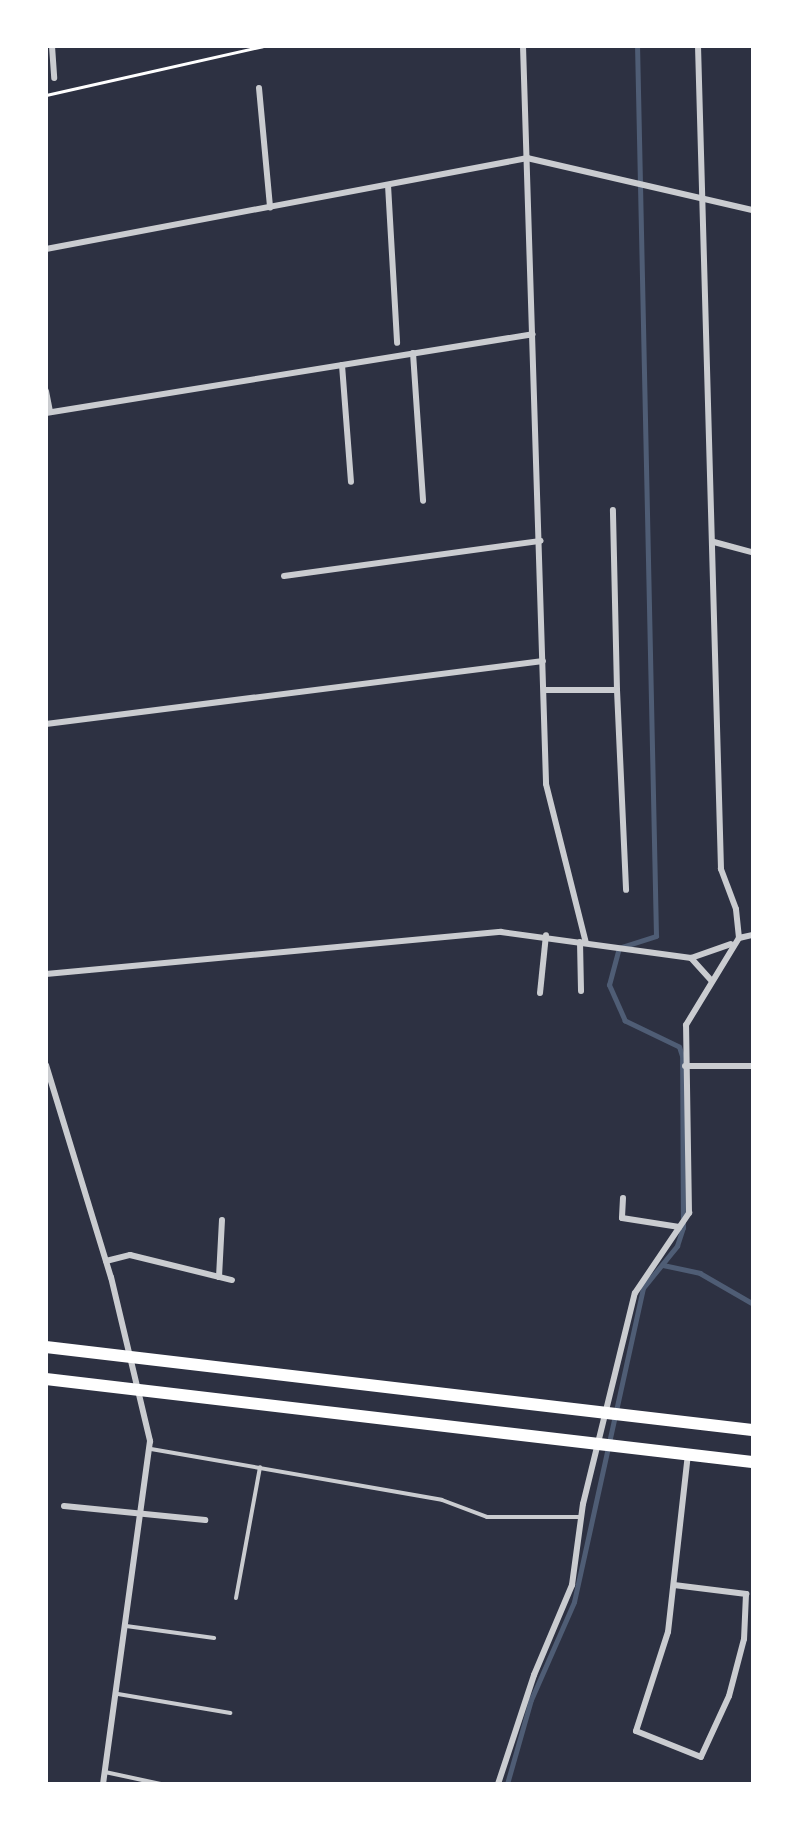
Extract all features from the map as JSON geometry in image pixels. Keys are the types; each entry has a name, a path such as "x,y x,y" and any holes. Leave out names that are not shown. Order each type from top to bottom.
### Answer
{"main road":[{"path":"46,1347 753,1430"},
{"path":"46,1379 753,1462"}],"street":[{"path":"52,46 54,78"},
{"path":"523,46 541,541 546,784 574,913 583,943 581,991"},
{"path":"698,46 700,196 714,542 721,869 736,909 739,938"},
{"path":"259,88 270,207"},
{"path":"46,249 527,158 753,210"},
{"path":"388,184 397,343"},
{"path":"46,391 48,412 533,334"},
{"path":"412,353 423,501"},
{"path":"342,364 351,482"},
{"path":"613,510 617,690 626,890"},
{"path":"284,576 541,541"},
{"path":"714,542 753,552"},
{"path":"46,724 543,662"},
{"path":"544,690 617,690"},
{"path":"46,974 480,933 546,935 583,943 691,958 732,943 739,938 753,935"},
{"path":"540,993 546,935"},
{"path":"498,1784 534,1675 565,1607 597,1443 635,1293 679,1227 690,1206 685,1066 686,1025 732,943"},
{"path":"691,958 711,980"},
{"path":"46,1065 106,1261 140,1390 151,1449 140,1514 104,1784"},
{"path":"685,1066 753,1066"},
{"path":"623,1198 622,1218 679,1227"},
{"path":"219,1277 222,1220"},
{"path":"106,1261 130,1255 232,1280"},
{"path":"675,1585 746,1594 744,1639 729,1696 701,1757 636,1731 668,1632 688,1454"},
{"path":"64,1506 205,1520"}],"lane":[{"path":"151,1449 442,1500 487,1517 581,1517"},
{"path":"236,1598 260,1467"},
{"path":"126,1626 214,1638"},
{"path":"117,1694 230,1713"},
{"path":"105,1772 161,1784"}],"path":[{"path":"46,95 263,46"}],"waterway":[{"path":"507,1784 531,1700 574,1602 643,1288 677,1246 683,1228 682,1056 679,1047 625,1021 609,985 619,948 656,936 637,46"},
{"path":"663,1265 700,1273 752,1303"}]}
